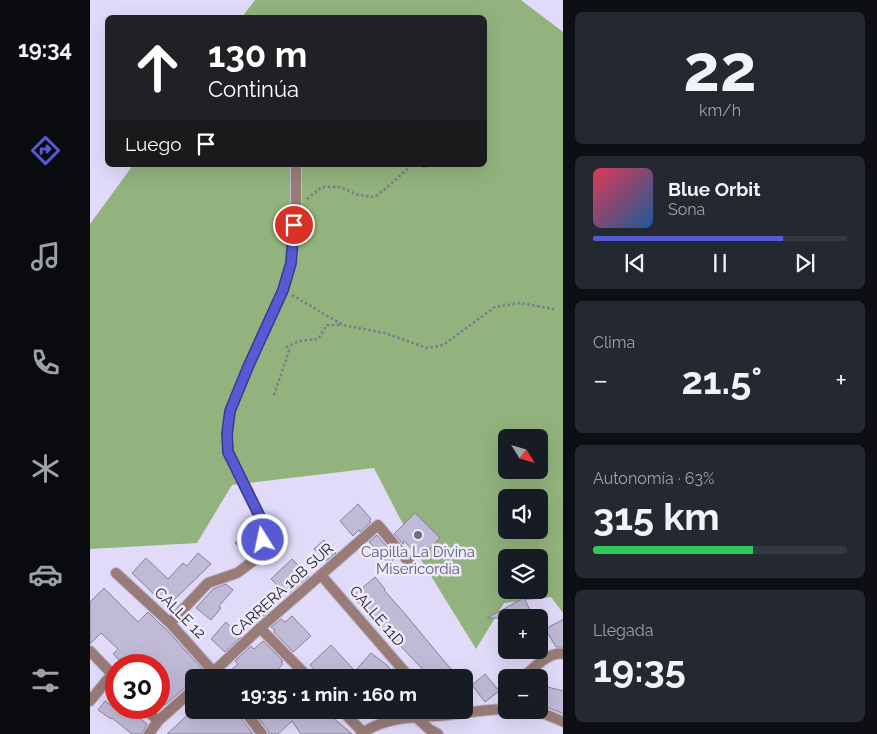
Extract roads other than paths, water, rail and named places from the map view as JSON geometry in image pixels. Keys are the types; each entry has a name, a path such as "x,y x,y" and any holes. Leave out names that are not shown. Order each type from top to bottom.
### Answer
{"street":[{"path":"170,622 208,583 237,573 256,559 263,540 262,521 228,452 227,434 230,411 283,290 291,263 296,209 296,167"},
{"name":"CARRERA 10B SUR","path":"220,669 260,628 378,525 412,566"},
{"name":"CALLE 12","path":"116,573 170,622 209,669"},
{"name":"CALLE 11D","path":"322,575 402,669"},
{"path":"260,628 300,669"},
{"path":"90,651 105,667"},
{"path":"533,669 547,657 562,653"},
{"path":"90,701 105,685"},
{"path":"148,734 158,721 185,697"},
{"path":"473,711 498,709"},
{"path":"548,716 563,722"},
{"path":"251,719 262,734"},
{"path":"349,719 362,733 387,720 397,719"},
{"path":"418,719 438,734"}],"place":[{"name":"Capilla La Divina Misericordia","path":"418,535"}]}
